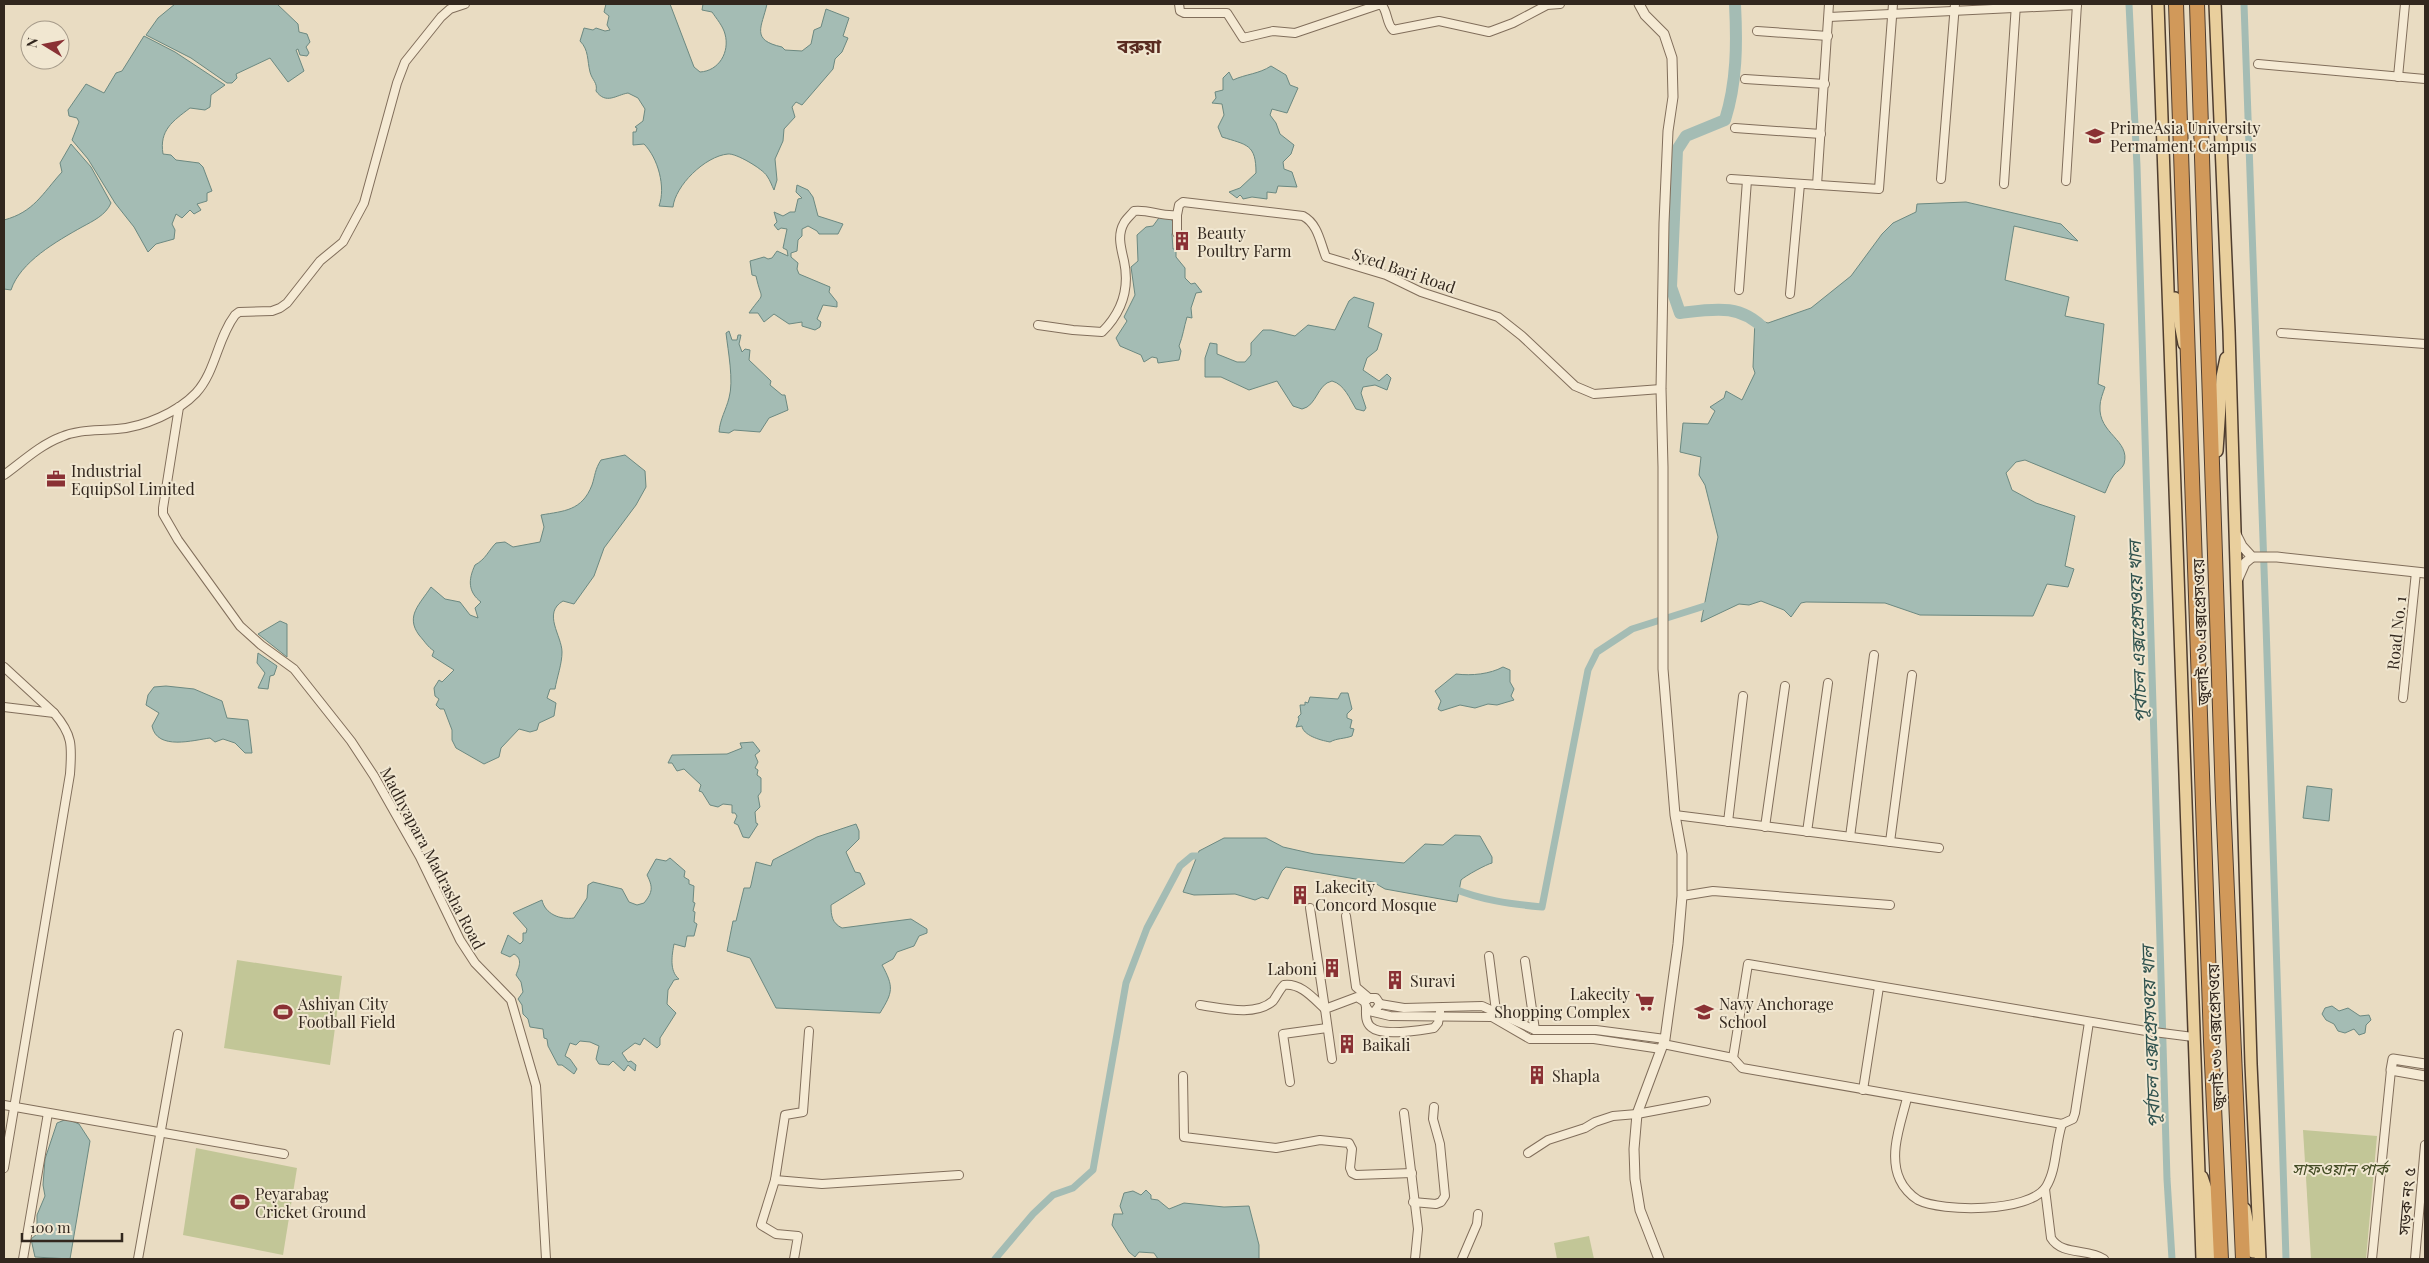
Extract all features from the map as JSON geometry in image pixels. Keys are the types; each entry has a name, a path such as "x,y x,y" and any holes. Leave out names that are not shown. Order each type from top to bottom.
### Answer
{"highway":[{"name":"জুলাই ৩৬ এক্সপ্রেসওয়ে","path":"2176,4 2210,1031 2221,1259"},
{"name":"জুলাই ৩৬ এক্সপ্রেসওয়ে","path":"2197,4 2212,488 2243,1259"}],"main road":[{"path":"2158,4 2192,1037 2202,1259"},
{"path":"2215,4 2230,344 2251,1054 2260,1259"},
{"path":"2165,203 2170,211 2172,226 2176,307 2189,360"},
{"path":"2212,488 2222,377 2230,344"},
{"path":"2197,1165 2207,1192 2212,1259"},
{"path":"2239,1186 2252,1240 2253,1259"}],"street":[{"path":"4,475 60,437 90,430 119,429 134,426 179,407 203,384 224,333 235,315 239,312 272,311 286,304 320,261 344,242 364,202 397,82 405,62 449,6 465,4"},
{"path":"1179,4 1180,11 1184,13 1227,13 1243,38 1273,31 1295,33 1381,4 1385,8 1392,30 1440,21 1489,32 1513,23 1547,5 1560,4"},
{"path":"1639,4 1645,15 1664,34 1672,58 1673,97 1668,132 1664,223 1661,389 1664,467 1662,593 1663,669 1675,815 1682,854 1682,896 1678,944 1663,1044 1638,1114 1634,1149 1635,1179 1640,1210 1659,1259"},
{"path":"1817,185 1829,4"},
{"path":"1731,179 1879,189 1893,4"},
{"path":"1829,17 1893,14 1955,7 2077,4 2066,181"},
{"path":"2398,77 2405,4"},
{"path":"2004,184 2016,6"},
{"path":"1941,179 1955,7"},
{"path":"1757,31 1828,36"},
{"path":"2258,64 2425,79"},
{"path":"1745,79 1824,84"},
{"path":"1735,128 1821,134"},
{"path":"1739,290 1747,180"},
{"path":"1790,294 1800,184"},
{"name":"Syed Bari Road","path":"1177,215 1179,205 1183,202 1303,216 1311,220 1326,257 1405,282 1421,292 1498,317 1522,336 1576,386 1594,394 1661,389"},
{"path":"1038,325 1102,332 1115,319 1125,296 1126,274 1120,246 1120,235 1124,222 1134,211 1141,210 1154,214 1177,215 1177,233"},
{"path":"2282,333 2425,344"},
{"name":"Madhyapara Madrasha Road","path":"179,407 163,514 178,540 240,626 294,669 351,741 374,776 420,857 460,940 475,963 511,1000 536,1086 546,1259"},
{"path":"2236,534 2242,546 2252,557"},
{"path":"2237,582 2245,563 2252,557 2277,557 2421,573"},
{"name":"Road No. 1","path":"2403,698 2421,573"},
{"path":"1850,837 1874,655"},
{"path":"4,667 54,713 64,724 71,740 70,774 4,1168"},
{"path":"1890,842 1912,675"},
{"path":"1807,832 1828,683"},
{"path":"1765,827 1785,686"},
{"path":"1728,822 1744,696"},
{"path":"4,707 54,713"},
{"path":"1675,815 1938,848"},
{"path":"1682,896 1713,891 1890,906"},
{"path":"1310,908 1332,1059"},
{"path":"1346,916 1356,987 1367,1002 1369,1011 1390,1016 1492,1018 1530,1039 1594,1039 1663,1044"},
{"path":"1489,956 1496,1011"},
{"path":"1525,961 1535,1030"},
{"path":"1733,1058 1748,964 2089,1022 2192,1037"},
{"path":"1200,1005 1230,1010 1248,1010 1263,1007 1272,1002 1284,985 1291,984 1298,986 1325,1009"},
{"path":"1863,1090 1879,987"},
{"path":"1325,1009 1356,997 1367,1002 1376,998 1380,1004 1390,1007 1440,1008 1482,1006 1535,1030 1596,1030 1733,1058 1742,1068 2062,1124 2073,1119 2076,1113 2089,1022"},
{"path":"1367,1002 1366,1019 1371,1027 1381,1031 1393,1032 1434,1028 1440,1017 1440,1008"},
{"path":"1375,1012 1380,1004"},
{"path":"1515,1031 1519,1022"},
{"path":"1290,1082 1283,1034 1327,1028"},
{"path":"1566,1030 1566,1039"},
{"path":"1594,1039 1596,1030"},
{"path":"794,1259 798,1236 776,1234 761,1225 775,1180 785,1115 803,1112 809,1031"},
{"path":"138,1259 159,1132 178,1034"},
{"path":"2372,1259 2393,1059 2425,1064"},
{"path":"2391,1070 2425,1076"},
{"path":"1183,1076 1184,1137 1276,1148 1320,1140 1349,1143 1352,1148 1350,1168 1352,1173 1356,1175 1412,1172"},
{"path":"1907,1098 1894,1162 1899,1179 1916,1199 1938,1205 2005,1207 2027,1201 2045,1188 2052,1175 2062,1124"},
{"path":"1528,1153 1548,1140 1585,1128 1595,1122 1613,1116 1638,1114 1706,1101"},
{"path":"4,1106 284,1154"},
{"path":"1413,1202 1436,1204 1441,1202 1444,1196 1440,1144 1433,1118 1434,1107"},
{"path":"23,1259 48,1113"},
{"path":"1404,1113 1412,1172 1413,1202 1418,1229 1415,1259"},
{"name":"সড়ক নং ৫","path":"2415,1259 2425,1145"},
{"path":"775,1180 822,1184 959,1175"},
{"path":"2045,1188 2051,1238 2054,1244 2061,1248 2094,1254 2104,1259"},
{"path":"1462,1259 1477,1224 1478,1214"}],"green space":[{"name":"Ashiyan City Football Field","path":"237,960 342,976 330,1065 224,1048"},
{"name":"সাফওয়ান পার্ক","path":"2303,1130 2377,1136 2366,1259 2311,1259"},
{"name":"Peyarabag Cricket Ground","path":"196,1148 297,1168 283,1255 183,1235"},
{"path":"1589,1236 1594,1259 1557,1259 1554,1243"}],"water":[{"path":"175,4 277,4 298,24 299,32 307,34 310,42 306,47 309,53 307,56 300,55 298,49 296,50 304,71 288,82 270,58 236,74 237,78 232,83 227,83 191,58 146,35 158,18"},
{"path":"606,4 670,4 694,67 700,72 707,71 718,64 726,47 723,28 712,12 702,10 703,4 767,4 761,26 762,36 765,41 782,47 785,50 802,51 811,44 814,30 821,27 826,9 849,18 843,36 848,38 842,52 835,59 833,69 802,105 796,102 792,107 795,117 784,129 783,141 775,159 777,180 774,190 765,173 760,169 743,159 728,154 710,160 693,173 679,190 673,207 659,206 662,190 657,165 644,144 633,145 633,132 636,132 637,128 635,127 643,121 645,109 638,98 628,93 604,98 596,91 596,84 590,72 586,52 580,41 584,28 610,30 607,25 609,16 604,12"},
{"path":"144,36 175,52 225,85 211,95 210,107 205,110 190,108 173,122 165,132 162,146 163,154 171,155 176,160 199,163 203,167 212,191 207,193 207,201 197,204 201,210 194,214 190,210 182,218 176,214 172,224 175,230 174,239 156,244 148,252 134,227 115,203 88,159 72,140 79,122 77,118 69,116 68,110 86,84 104,93 116,73 122,71"},
{"path":"1271,66 1286,75 1290,85 1298,88 1287,113 1272,109 1270,115 1276,123 1280,134 1294,145 1291,154 1283,162 1284,169 1292,172 1297,187 1278,186 1276,193 1267,192 1267,199 1252,197 1243,199 1240,195 1237,198 1229,192 1240,188 1256,173 1256,163 1252,151 1248,147 1222,137 1218,127 1224,115 1222,104 1212,103 1216,98 1215,92 1223,90 1223,78 1229,72 1233,80 1262,71"},
{"path":"71,144 91,167 111,203 99,217 40,253 22,270 11,290 4,289 4,220 23,212 43,195 62,172 60,163"},
{"path":"797,185 808,190 813,197 818,216 843,224 838,234 819,234 808,226 802,229 802,236 798,240 797,251 791,253 791,257 798,263 797,269 799,274 830,287 829,292 837,302 837,307 823,305 817,319 821,322 820,327 815,330 802,326 802,322 789,324 774,314 764,322 758,313 749,313 761,296 756,276 752,275 750,261 764,257 772,258 777,251 788,256 787,250 783,248 787,229 781,228 778,230 774,225 777,222 774,212 783,216 790,212 795,212 798,199 802,198 796,192"},
{"path":"1966,202 2061,224 2078,241 2014,226 2005,280 2069,297 2065,316 2104,324 2098,384 2105,387 2100,404 2101,416 2104,424 2123,449 2125,456 2123,466 2113,477 2105,493 2025,460 2016,462 2006,473 2012,490 2036,503 2075,516 2065,566 2074,569 2068,587 2047,584 2033,616 1920,615 1885,603 1806,602 1801,603 1791,617 1784,610 1761,601 1749,605 1739,604 1701,622 1718,537 1705,485 1699,475 1701,457 1680,452 1683,423 1708,424 1715,411 1710,407 1724,398 1726,391 1742,400 1755,373 1753,367 1755,319 1768,323 1811,308 1851,276 1882,234 1893,223 1916,212 1917,204"},
{"path":"1161,215 1167,216 1177,225 1172,234 1173,249 1176,249 1176,257 1185,268 1185,278 1191,284 1195,283 1202,292 1196,293 1191,308 1192,318 1187,317 1179,346 1181,351 1179,360 1158,363 1157,358 1152,357 1144,362 1141,355 1120,346 1116,338 1127,321 1124,317 1135,295 1131,267 1138,261 1137,235 1146,227 1153,226"},
{"path":"1354,297 1374,303 1368,327 1382,334 1377,350 1367,358 1363,370 1379,381 1387,374 1391,378 1387,390 1375,385 1363,387 1361,393 1366,408 1364,411 1356,409 1340,385 1332,381 1323,386 1311,404 1302,409 1293,406 1277,381 1249,390 1221,377 1205,377 1205,358 1210,343 1217,344 1217,354 1237,362 1245,362 1251,355 1251,343 1263,330 1295,336 1308,325 1335,330 1349,301"},
{"path":"729,331 732,340 737,340 738,335 741,335 739,344 742,352 745,349 750,350 749,360 771,381 770,385 782,395 785,395 788,410 769,418 760,432 734,430 729,433 719,432 728,402 731,383 726,333"},
{"path":"625,455 645,471 646,487 636,505 604,548 594,576 574,604 563,601 554,612 553,618 562,652 555,689 550,689 547,698 556,703 554,716 539,723 537,730 530,732 519,729 501,748 499,757 484,764 456,748 444,709 440,709 436,705 439,699 435,696 434,688 439,680 442,682 454,670 432,656 434,651 415,628 413,622 416,610 431,587 445,599 460,602 470,615 478,618 475,608 481,602 474,594 470,585 475,565 484,558 496,543 505,542 513,547 540,542 544,527 541,515 565,511 578,505 588,494 597,466 601,460"},
{"path":"280,621 287,624 287,657 258,634"},
{"path":"258,653 277,666 274,675 270,676 268,689 258,688 265,673 257,663"},
{"path":"1503,667 1510,670 1510,682 1514,689 1511,696 1514,700 1475,708 1460,705 1441,711 1438,709 1441,701 1435,691 1456,674 1481,674"},
{"path":"166,686 194,689 222,701 227,718 248,720 252,753 245,753 235,743 223,739 215,742 210,738 177,742 161,739 155,734 152,726 159,713 146,705 148,695 154,687"},
{"path":"1341,693 1348,693 1352,709 1347,714 1347,718 1352,720 1350,728 1354,729 1352,736 1330,742 1308,734 1302,726 1296,727 1298,717 1301,714 1300,705 1305,705 1305,702 1308,703 1310,697 1338,699"},
{"path":"753,742 760,751 755,755 758,762 755,768 758,770 757,775 761,778 761,792 758,796 760,807 755,812 756,823 758,824 749,838 743,837 738,825 734,823 737,816 735,813 732,813 732,805 723,804 718,807 710,805 702,792 699,791 701,785 684,769 677,771 672,763 668,763 672,755 727,754 742,748 740,743"},
{"path":"2307,786 2332,789 2329,821 2303,818"},
{"path":"856,824 859,831 859,839 846,852 855,872 860,873 865,884 831,905 834,921 842,928 911,919 927,929 927,933 919,936 914,946 897,952 893,959 882,965 889,979 890,994 880,1013 776,1008 750,958 727,951 733,921 736,921 744,888 750,888 756,862 771,866 773,860 817,837"},
{"path":"1455,835 1480,836 1492,857 1492,863 1476,870 1461,880 1457,902 1385,889 1373,882 1286,867 1282,871 1268,899 1262,897 1255,900 1235,894 1194,895 1183,892 1199,851 1224,838 1266,838 1283,847 1314,854 1404,863 1425,844 1443,845"},
{"path":"670,858 685,871 684,877 689,880 689,884 694,886 693,902 695,903 693,911 695,912 694,922 697,924 694,936 687,936 685,947 674,944 672,967 679,979 674,980 668,990 667,1004 676,1013 660,1038 660,1045 657,1048 644,1038 640,1045 635,1043 622,1053 628,1062 631,1061 636,1065 635,1071 628,1065 624,1071 613,1061 609,1065 599,1064 596,1059 599,1046 590,1042 580,1041 576,1045 570,1043 565,1056 570,1059 577,1069 574,1074 562,1065 558,1065 548,1046 547,1039 544,1038 543,1029 530,1027 528,1019 523,1014 522,1005 518,999 523,992 521,982 516,975 519,958 514,954 510,957 501,953 508,935 520,944 523,941 523,933 526,933 527,929 513,913 542,900 546,909 554,915 574,918 587,898 588,885 593,882 622,889 629,902 637,905 644,903 651,889 647,875 656,859 666,861"},
{"path":"2332,1006 2339,1011 2348,1008 2360,1016 2369,1015 2371,1020 2366,1025 2365,1033 2359,1035 2354,1029 2345,1033 2338,1031 2334,1024 2326,1020 2322,1014 2325,1008"},
{"path":"67,1119 79,1124 90,1141 70,1259 35,1257 31,1239 37,1234 37,1215 45,1196 43,1185 45,1159 57,1123"},
{"path":"1146,1190 1151,1195 1151,1199 1158,1200 1169,1209 1184,1203 1224,1207 1249,1206 1259,1245 1259,1259 1158,1259 1154,1253 1139,1252 1135,1257 1129,1252 1112,1225 1114,1214 1123,1214 1120,1206 1124,1193 1133,1191 1141,1195"}],"waterway":[{"path":"1735,4 1734,77 1725,120 1686,136 1677,150 1671,287 1680,313 1726,310 1746,315 1765,330"},
{"name":"পূর্বাচল এক্সপ্রেসওয়ে খাল","path":"2129,4 2137,166 2167,1179 2172,1259"},
{"name":"পূর্বাচল এক্সপ্রেসওয়ে খাল","path":"2244,4 2286,1259"},
{"path":"1452,888 1496,901 1542,907 1588,670 1597,652 1632,629 1711,604"},
{"path":"995,1259 1033,1214 1053,1195 1073,1188 1093,1170 1126,983 1147,928 1180,866 1192,856 1205,856"}],"place":[{"name":"PrimeAsia University Permament Campus","path":"2095,136"},
{"name":"Beauty Poultry Farm","path":"1182,241"},
{"name":"Industrial EquipSol Limited","path":"56,479"},
{"name":"Lakecity Concord Mosque","path":"1300,895"},
{"name":"Laboni","path":"1332,968"},
{"name":"Suravi","path":"1395,980"},
{"name":"Lakecity Shopping Complex","path":"1645,1002"},
{"name":"Ashiyan City Football Field","path":"283,1012"},
{"name":"Navy Anchorage School","path":"1704,1012"},
{"name":"Baikali","path":"1347,1044"},
{"name":"Shapla","path":"1537,1075"},
{"name":"Peyarabag Cricket Ground","path":"240,1202"}],"district":[{"name":"বরুয়া","path":"1139,45"}]}
